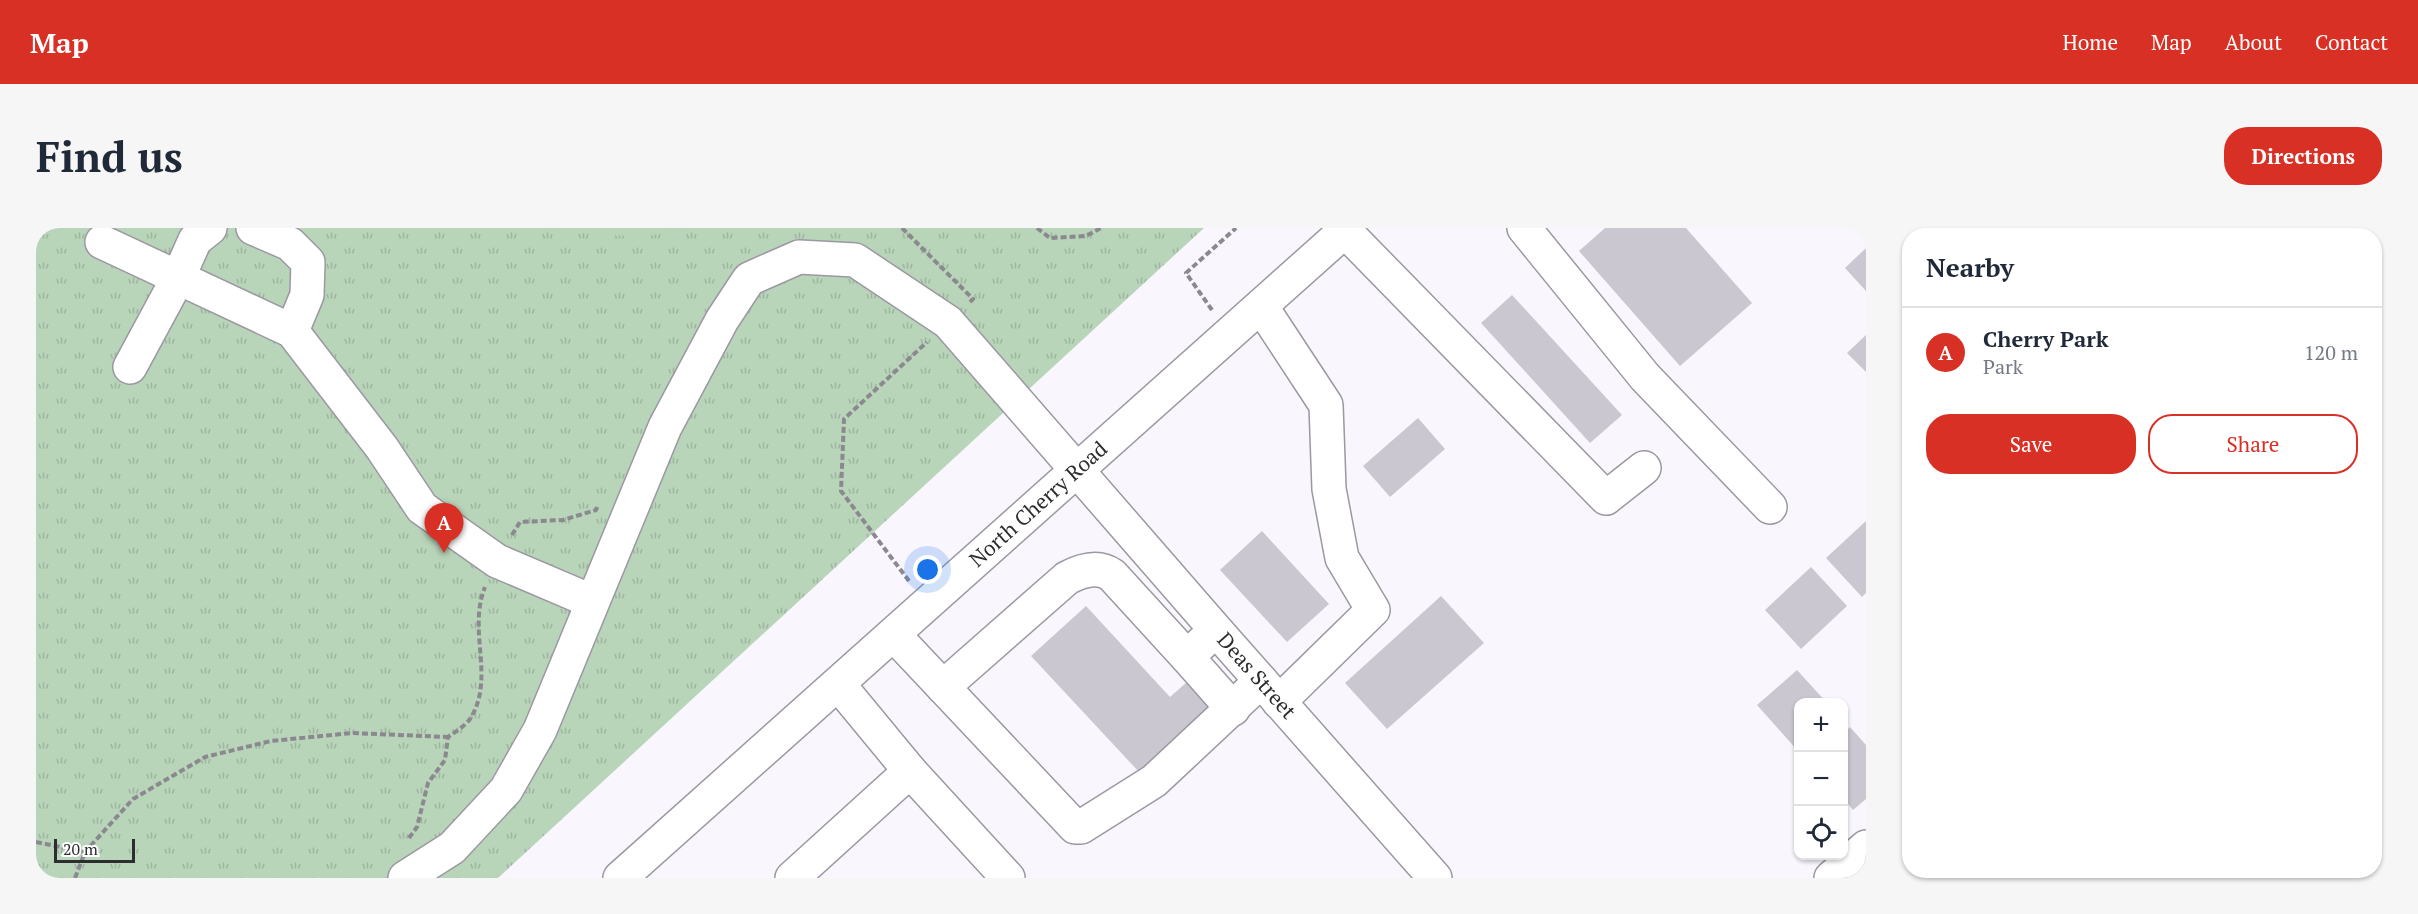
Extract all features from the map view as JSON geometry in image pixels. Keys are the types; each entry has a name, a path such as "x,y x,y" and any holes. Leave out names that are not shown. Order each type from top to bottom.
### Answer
{"main road":[{"path":"130,367 178,278 195,240 210,228"},
{"path":"253,228 290,244 308,262 307,295 292,331"},
{"path":"1347,229 1606,498 1644,468"},
{"name":"North Cherry Road","path":"620,878 1347,229"},
{"path":"1533,231 1645,377 1770,507"},
{"path":"102,242 292,331 382,448 422,508 497,561 591,601"},
{"name":"Deas Street","path":"405,878 452,848 506,790 540,730 591,601 665,427 722,320 749,279 799,257 855,260 948,322 1435,878"},
{"path":"894,635 1075,827 1081,827 1154,781 1233,709 1270,692 1373,609 1342,558 1329,489 1326,405 1261,306"},
{"path":"943,687 1068,578 1088,570 1106,571 1233,709"},
{"path":"1187,657 1216,630"},
{"path":"838,685 910,771 1008,878"},
{"path":"793,878 910,771"},
{"path":"1831,878 1866,847"}],"path":[{"path":"902,228 973,299 844,420 842,491 927,605"},
{"path":"1037,228 1050,238 1086,236 1101,228"},
{"path":"1230,335 1186,273 1236,228"},
{"path":"75,878 85,852 133,799 205,757 271,741 352,733 448,737 469,720 482,687 477,612 483,589 520,522 563,520 596,510 601,500"},
{"path":"405,844 417,827 428,783 445,760 448,737"},
{"path":"36,842 85,852"}],"green space":[{"path":"36,228 1204,228 498,878 36,878"},
{"path":"544,228 687,228 644,237 560,232"}],"building":[{"path":"1605,228 1686,228 1752,303 1680,366 1579,251"},
{"path":"1866,248 1866,291 1845,268"},
{"path":"1512,295 1622,415 1590,443 1481,323"},
{"path":"1866,335 1866,372 1847,353"},
{"path":"1418,418 1445,449 1390,497 1363,466"},
{"path":"1866,521 1866,593 1862,597 1826,558"},
{"path":"1262,531 1329,604 1287,642 1220,570"},
{"path":"1811,567 1847,606 1801,649 1765,610"},
{"path":"1441,596 1484,643 1387,729 1345,683"},
{"path":"1086,606 1170,697 1187,682 1211,708 1140,773 1031,656"},
{"path":"1797,670 1822,698 1794,698 1794,747 1757,705"},
{"path":"1850,727 1866,745 1866,799 1853,810 1848,804 1848,729"}],"place":[{"name":"Cherry Park","path":"444,553"}]}
